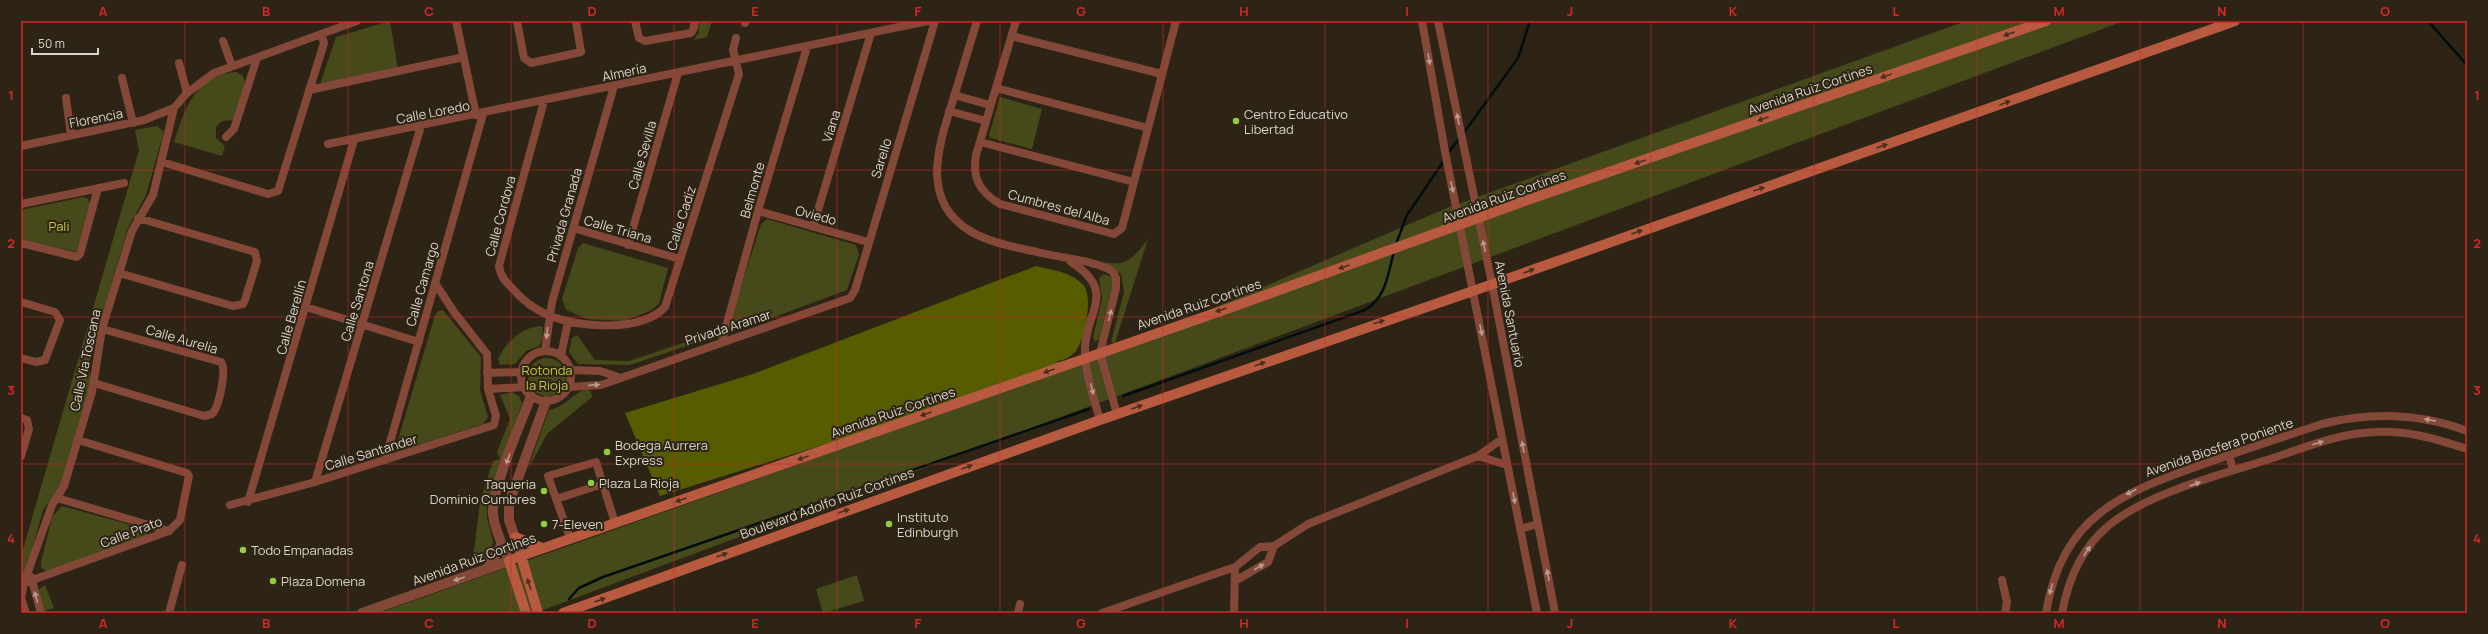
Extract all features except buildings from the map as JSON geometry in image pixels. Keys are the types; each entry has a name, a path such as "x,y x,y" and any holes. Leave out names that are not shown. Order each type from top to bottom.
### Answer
{"main road":[{"name":"Avenida Ruiz Cortines","path":"509,561 570,538 1100,353 1460,225 2046,21"},
{"path":"1100,420 1342,335 1473,291 2234,21"},
{"name":"Boulevard Adolfo Ruiz Cortines","path":"563,613 1100,420"},
{"path":"513,532 542,548"},
{"path":"521,556 538,613"},
{"path":"509,561 526,613"}],"street":[{"path":"174,108 187,93 208,76 357,21"},
{"path":"456,21 479,114"},
{"path":"517,21 524,58 531,63 581,52 576,21"},
{"path":"635,21 639,38 645,41 691,32 694,28 694,21"},
{"path":"737,60 928,21"},
{"name":"Sarello","path":"847,301 855,290 868,242 935,21"},
{"path":"977,21 939,142 936,170 940,193 951,214 971,232 985,238 1066,260 1105,267 1115,275 1114,297 1100,353 1117,414"},
{"name":"Cumbres del Alba","path":"1016,21 980,142 975,164 977,182 989,198 1011,208 1114,234 1122,228 1162,74 1173,22"},
{"path":"1422,21 1460,225 1537,613"},
{"name":"Avenida Santuario","path":"1438,21 1492,284 1555,613"},
{"name":"Viana","path":"813,227 871,33"},
{"path":"162,162 268,194 278,191 324,43 321,34"},
{"path":"1012,36 1162,74"},
{"name":"Calle Cadíz","path":"568,321 585,324 622,325 657,313 665,307 739,74 737,60 733,50 736,38"},
{"path":"224,41 232,66"},
{"name":"Belmonte","path":"722,342 758,211 807,46"},
{"path":"309,90 464,57"},
{"path":"226,137 234,129 257,58"},
{"name":"Almería","path":"516,107 737,60"},
{"path":"179,63 187,93"},
{"name":"Calle Sevilla","path":"628,244 678,73"},
{"path":"122,78 133,123"},
{"name":"Privada Granada","path":"545,351 549,316 614,86"},
{"path":"996,88 1148,128"},
{"path":"954,95 990,106"},
{"path":"66,98 71,135"},
{"name":"Calle Cordova","path":"544,101 499,266 505,281 522,299 549,316 568,321"},
{"name":"Calle Loredo","path":"328,144 516,107"},
{"name":"Florencia","path":"21,146 133,123 174,108"},
{"name":"Calle Via Toscana","path":"26,613 21,598 28,582 29,570 52,505 64,486 94,383 102,329 132,231 138,218 146,208 153,195 174,108"},
{"path":"949,111 986,121"},
{"name":"Calle Camargo","path":"385,460 419,342 479,114"},
{"name":"Calle Santona","path":"315,482 421,126"},
{"name":"Calle Berellín","path":"248,502 354,140"},
{"path":"980,142 1134,182"},
{"path":"21,204 124,183"},
{"path":"21,243 77,258 80,254 98,188"},
{"name":"Oviedo","path":"758,211 868,242"},
{"path":"119,273 233,306 243,304 245,300 257,261 255,252 138,218"},
{"name":"Calle Triana","path":"573,228 680,259"},
{"path":"1066,260 1088,276 1096,294 1095,310 1086,342 1085,358 1100,420"},
{"path":"435,283 454,312 487,354 488,389 524,387"},
{"name":"Privada Aramar","path":"569,387 600,384 847,301"},
{"path":"21,302 55,312 60,320 45,360 36,362 21,358"},
{"path":"306,307 419,342"},
{"path":"561,356 568,321"},
{"name":"Calle Aurelia","path":"94,383 204,416 209,415 216,409 224,370 221,362 102,329"},
{"path":"545,351 561,356 571,370 569,387 557,399 546,401 531,396 524,387 521,372 529,358 545,351"},
{"path":"571,370 600,371 618,377"},
{"path":"487,373 521,372"},
{"name":"Calle Santander","path":"230,505 248,502 490,428 496,420 488,389"},
{"path":"509,561 498,532 493,514 493,506 501,478 531,396"},
{"path":"521,556 513,532 509,503 546,401"},
{"name":"Avenida Biosfera Poniente","path":"2046,613 2055,576 2065,553 2087,524 2102,510 2133,490 2153,481 2346,418 2381,416 2418,418 2467,431"},
{"path":"21,418 27,420 29,429 21,456"},
{"name":"Avenida Biosfera Poniente","path":"2062,613 2069,585 2075,571 2095,539 2108,527 2140,504 2233,470 2358,432 2409,434 2467,449"},
{"path":"516,437 531,442"},
{"path":"1102,613 1235,567 1260,547 1274,546 1308,524 1478,456 1502,439"},
{"name":"Calle Prato","path":"28,582 169,531 180,520 189,476 187,473 78,440"},
{"path":"2229,455 2233,470"},
{"path":"1478,456 1508,465"},
{"path":"570,538 548,476 596,462 615,523"},
{"path":"501,478 515,484"},
{"path":"556,499 603,484"},
{"path":"57,498 169,531"},
{"path":"1520,529 1538,524"},
{"path":"498,532 513,532"},
{"path":"486,570 502,544"},
{"path":"1234,581 1268,562 1274,546"},
{"name":"Avenida Ruiz Cortines","path":"362,613 509,561"},
{"path":"169,613 182,565"},
{"path":"1234,613 1235,567"},
{"path":"2002,580 2007,602 2006,613"},
{"path":"28,582 41,613"},
{"path":"1018,613 1020,604"}],"green space":[{"path":"390,21 398,70 320,84 336,37"},
{"path":"698,21 712,21 707,37 693,40 699,33"},
{"path":"1966,21 2124,21 535,613 379,613 1093,360 1447,208"},
{"path":"236,72 243,76 245,83 233,120 222,121 216,127 216,138 225,146 222,156 174,142 187,106 201,87 211,79 222,74"},
{"path":"1000,97 1042,109 1032,149 990,138 989,135"},
{"path":"157,126 163,131 163,135 146,195 128,228 90,358 90,391 61,485 43,510 21,589 21,556 139,150 135,130"},
{"name":"Pali","path":"83,197 88,199 90,204 76,252 21,239 21,210"},
{"path":"767,219 856,245 859,254 847,290 739,330 731,318 761,224"},
{"path":"1148,239 1115,343 1111,342 1124,292 1121,274 1105,265 1106,262 1120,263 1125,261 1135,254"},
{"path":"583,243 668,268 659,304 650,311 624,321 587,319 566,310 562,299 578,248"},
{"path":"1104,274 1113,278 1112,287 1099,339 1095,342 1093,337 1102,299 1099,278"},
{"path":"443,310 481,357 480,390 488,417 483,424 405,449 401,447 398,441 400,433 435,315 438,311"},
{"path":"539,326 543,327 542,340 539,346 526,351 515,364 500,365 498,359 510,341 520,333"},
{"path":"716,332 713,337 630,365 578,364 569,352 572,338 577,335 595,360 629,361"},
{"name":"Rotonda la Rioja","path":"547,358 560,364 566,377 560,390 547,396 534,390 528,377 534,364"},
{"path":"586,390 591,391 592,397 547,434 527,471 549,410 566,402 577,393"},
{"path":"512,392 519,396 522,403 487,503 487,517 493,542 491,552 486,561 472,567 480,502 493,461 500,459 497,452 510,419 500,395"},
{"path":"62,506 142,528 147,531 148,537 47,572 41,567 41,562 52,517"},
{"path":"857,575 864,601 823,613 816,589"},
{"path":"45,585 54,608 44,611 38,590"}],"shaded area":[{"path":"1036,266 1062,272 1074,278 1084,286 1087,292 1087,318 1079,345 1076,351 1071,355 1055,362 1093,360 660,496 625,413 753,374"}],"waterway":[{"path":"1465,131 1518,58 1530,21"},
{"path":"2428,21 2467,65"},
{"path":"1449,152 1458,140"},
{"path":"1396,244 1407,215 1443,162"},
{"path":"1123,396 1365,310 1378,298 1382,292 1388,277 1394,252"},
{"path":"569,599 579,588 603,577 1089,409"}],"place":[{"name":"Centro Educativo Libertad","path":"1236,121"},
{"name":"Bodega Aurrera Express","path":"607,452"},
{"name":"Plaza La Rioja","path":"591,483"},
{"name":"Taqueria Dominio Cumbres","path":"544,491"},
{"name":"7-Eleven","path":"544,524"},
{"name":"Instituto Edinburgh","path":"889,524"},
{"name":"Todo Empanadas","path":"243,550"},
{"name":"Plaza Domena","path":"273,581"}]}
